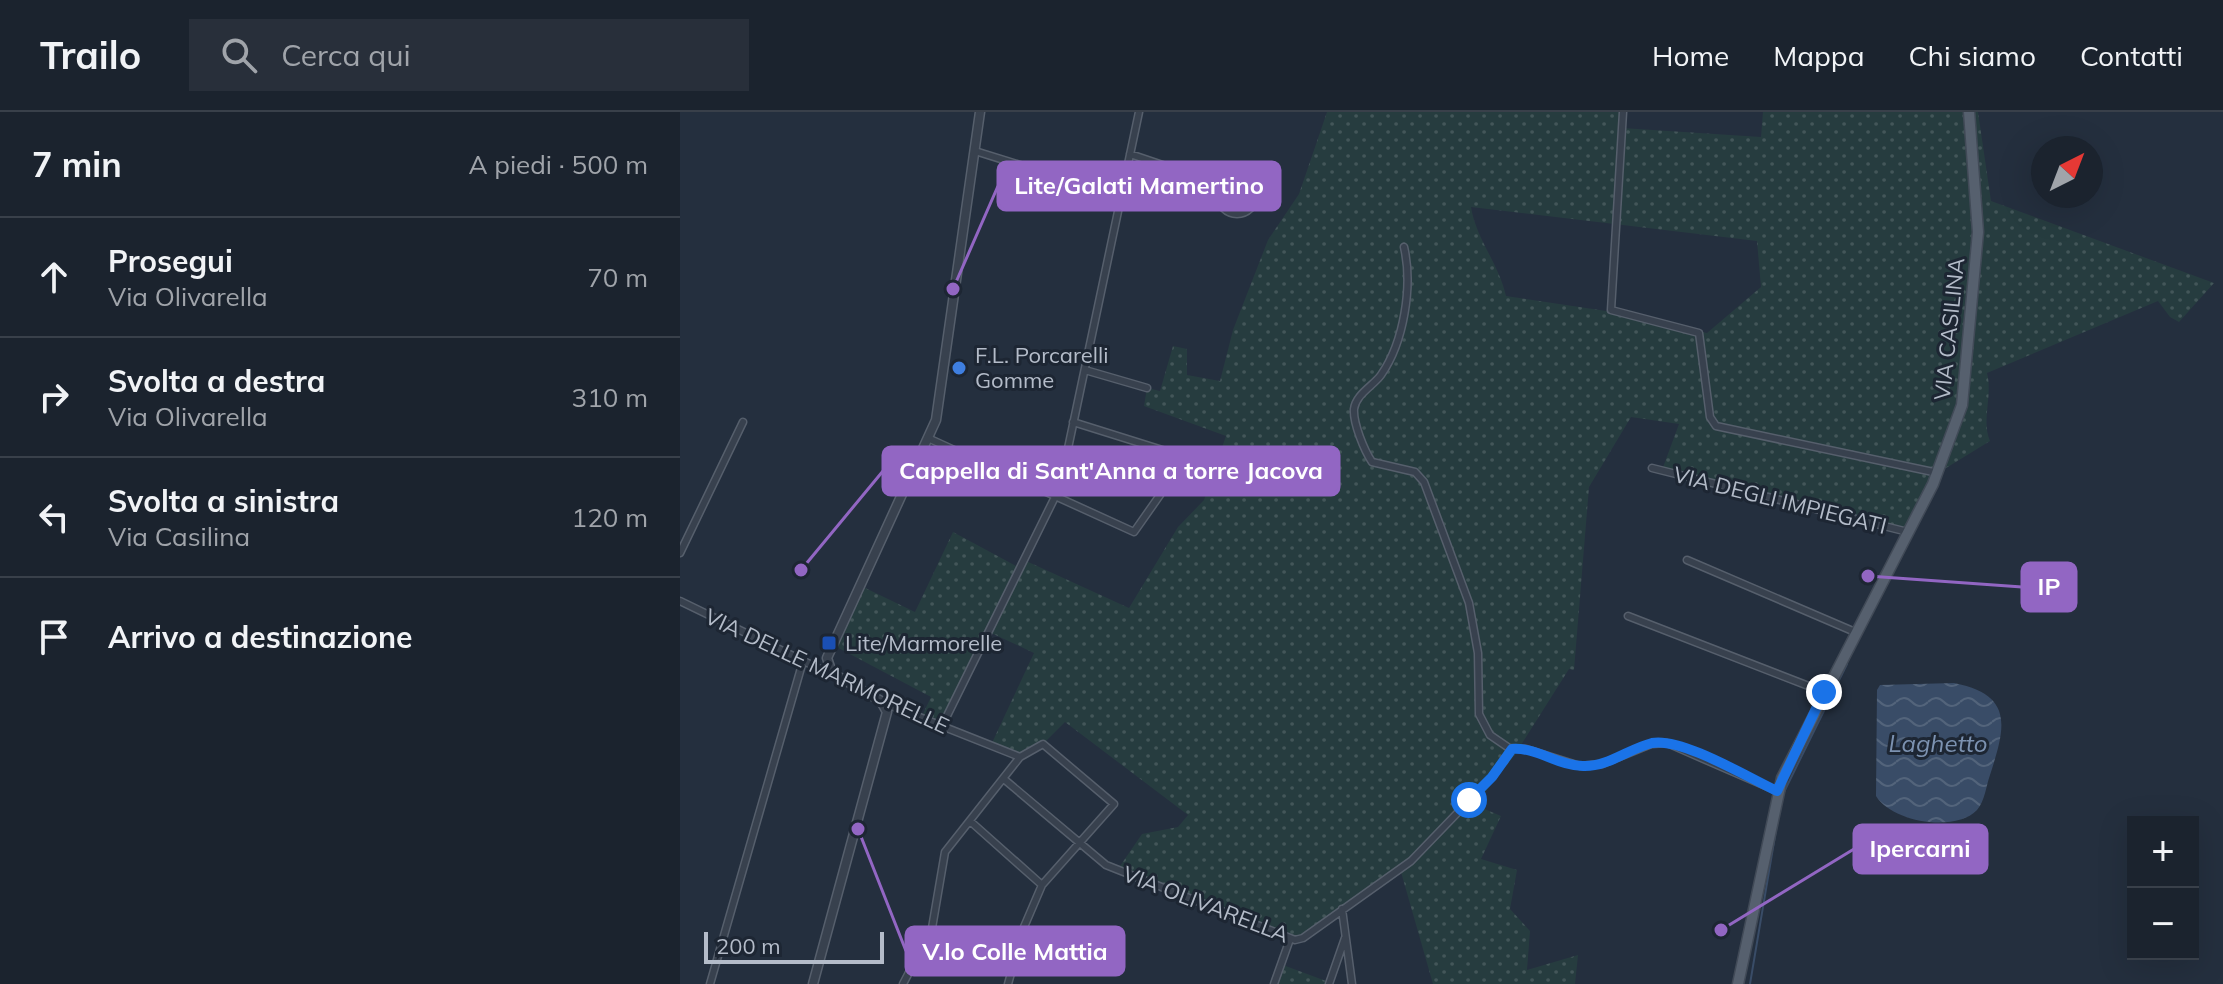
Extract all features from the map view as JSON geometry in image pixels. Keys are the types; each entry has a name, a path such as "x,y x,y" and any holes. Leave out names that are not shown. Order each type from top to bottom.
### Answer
{"main road":[{"name":"VIA CASILINA","path":"1738,984 1777,791 1824,692 1938,473 1961,411 1970,355 1979,211 1969,112"}],"street":[{"path":"829,670 826,663 833,640 930,439 945,374 980,112"},
{"path":"941,728 1054,499 1085,370 1139,112"},
{"path":"1623,112 1611,310 1699,333 1710,417 1716,426 1938,473"},
{"path":"975,151 1122,197"},
{"path":"1130,154 1222,185"},
{"path":"1235,177 1246,179 1254,187 1254,204 1240,214 1228,212 1220,203 1222,185 1235,177"},
{"path":"1404,247 1408,276 1396,338 1382,373 1356,403 1355,418 1372,462 1415,472 1424,480 1470,609 1477,649 1481,721 1494,739 1512,749 1526,749 1585,766 1602,764 1647,745 1667,743 1777,791"},
{"path":"1085,370 1147,388"},
{"path":"680,553 743,422"},
{"path":"930,439 1054,499 1134,532 1160,495 1172,453 1073,422"},
{"name":"VIA DEGLI IMPIEGATI","path":"1652,468 1908,532"},
{"path":"1687,560 1855,632"},
{"name":"VIA DELLE MARMORELLE","path":"680,601 803,661 829,670 884,703 1020,757"},
{"path":"1628,616 1824,692"},
{"path":"710,984 803,661"},
{"path":"813,984 884,730 884,703"},
{"path":"903,984 927,938 945,852 1005,780 1020,757 1043,744 1114,804 1042,885 1024,927 1008,984"},
{"name":"VIA OLIVARELLA","path":"1005,780 1106,865 1290,939 1303,938 1411,861 1492,777 1512,749"},
{"path":"970,821 1042,885"},
{"path":"1342,909 1352,984"},
{"path":"1329,984 1347,934"},
{"path":"927,938 1014,965"},
{"path":"1274,984 1290,939"}],"green space":[{"path":"1327,112 1623,112 1622,128 1761,137 1763,112 1978,112 1991,201 2214,283 2179,322 2170,317 2158,301 1987,373 1990,441 1938,473 1903,530 1662,470 1679,424 1631,417 1589,487 1574,670 1569,669 1514,756 1475,805 1501,816 1481,859 1517,870 1510,909 1530,931 1527,970 1578,955 1575,984 1433,984 1401,872 1303,938 1290,939 1118,869 1142,834 1178,827 1188,815 1065,722 1043,744 1020,757 991,745 1034,653 989,632 941,728 921,718 931,697 829,643 859,585 915,612 953,532 1020,568 1024,560 1129,608 1178,527 1204,500 1226,436 1144,406 1147,388 1160,391 1173,346 1187,349 1187,375 1220,381 1233,330 1268,240 1299,194","holes":["1471,207 1757,241 1761,287 1707,333 1613,312 1506,296"]},
{"path":"1283,965 1326,981 1325,984 1276,984"}],"water":[{"name":"Laghetto","path":"1954,683 1974,688 1987,696 1996,705 2000,716 1999,742 1984,798 1977,810 1954,821 1940,823 1909,818 1884,805 1876,796 1877,690 1880,685"}],"waterway":[{"path":"1784,792 1847,664"},
{"path":"1750,984 1777,824"}],"place":[{"name":"Lite/Galati Mamertino","path":"953,289"},
{"name":"F.L. Porcarelli Gomme","path":"959,368"},
{"name":"Cappella di Sant'Anna a torre Jacova","path":"801,570"},
{"name":"IP","path":"1868,576"},
{"name":"Lite/Marmorelle","path":"829,643"},
{"name":"V.lo Colle Mattia","path":"858,829"},
{"name":"Ipercarni","path":"1721,930"}],"route":[{"path":"1469,800 1492,777 1512,749 1526,749 1567,764 1590,766 1659,742 1681,747 1777,791 1824,692"}]}
